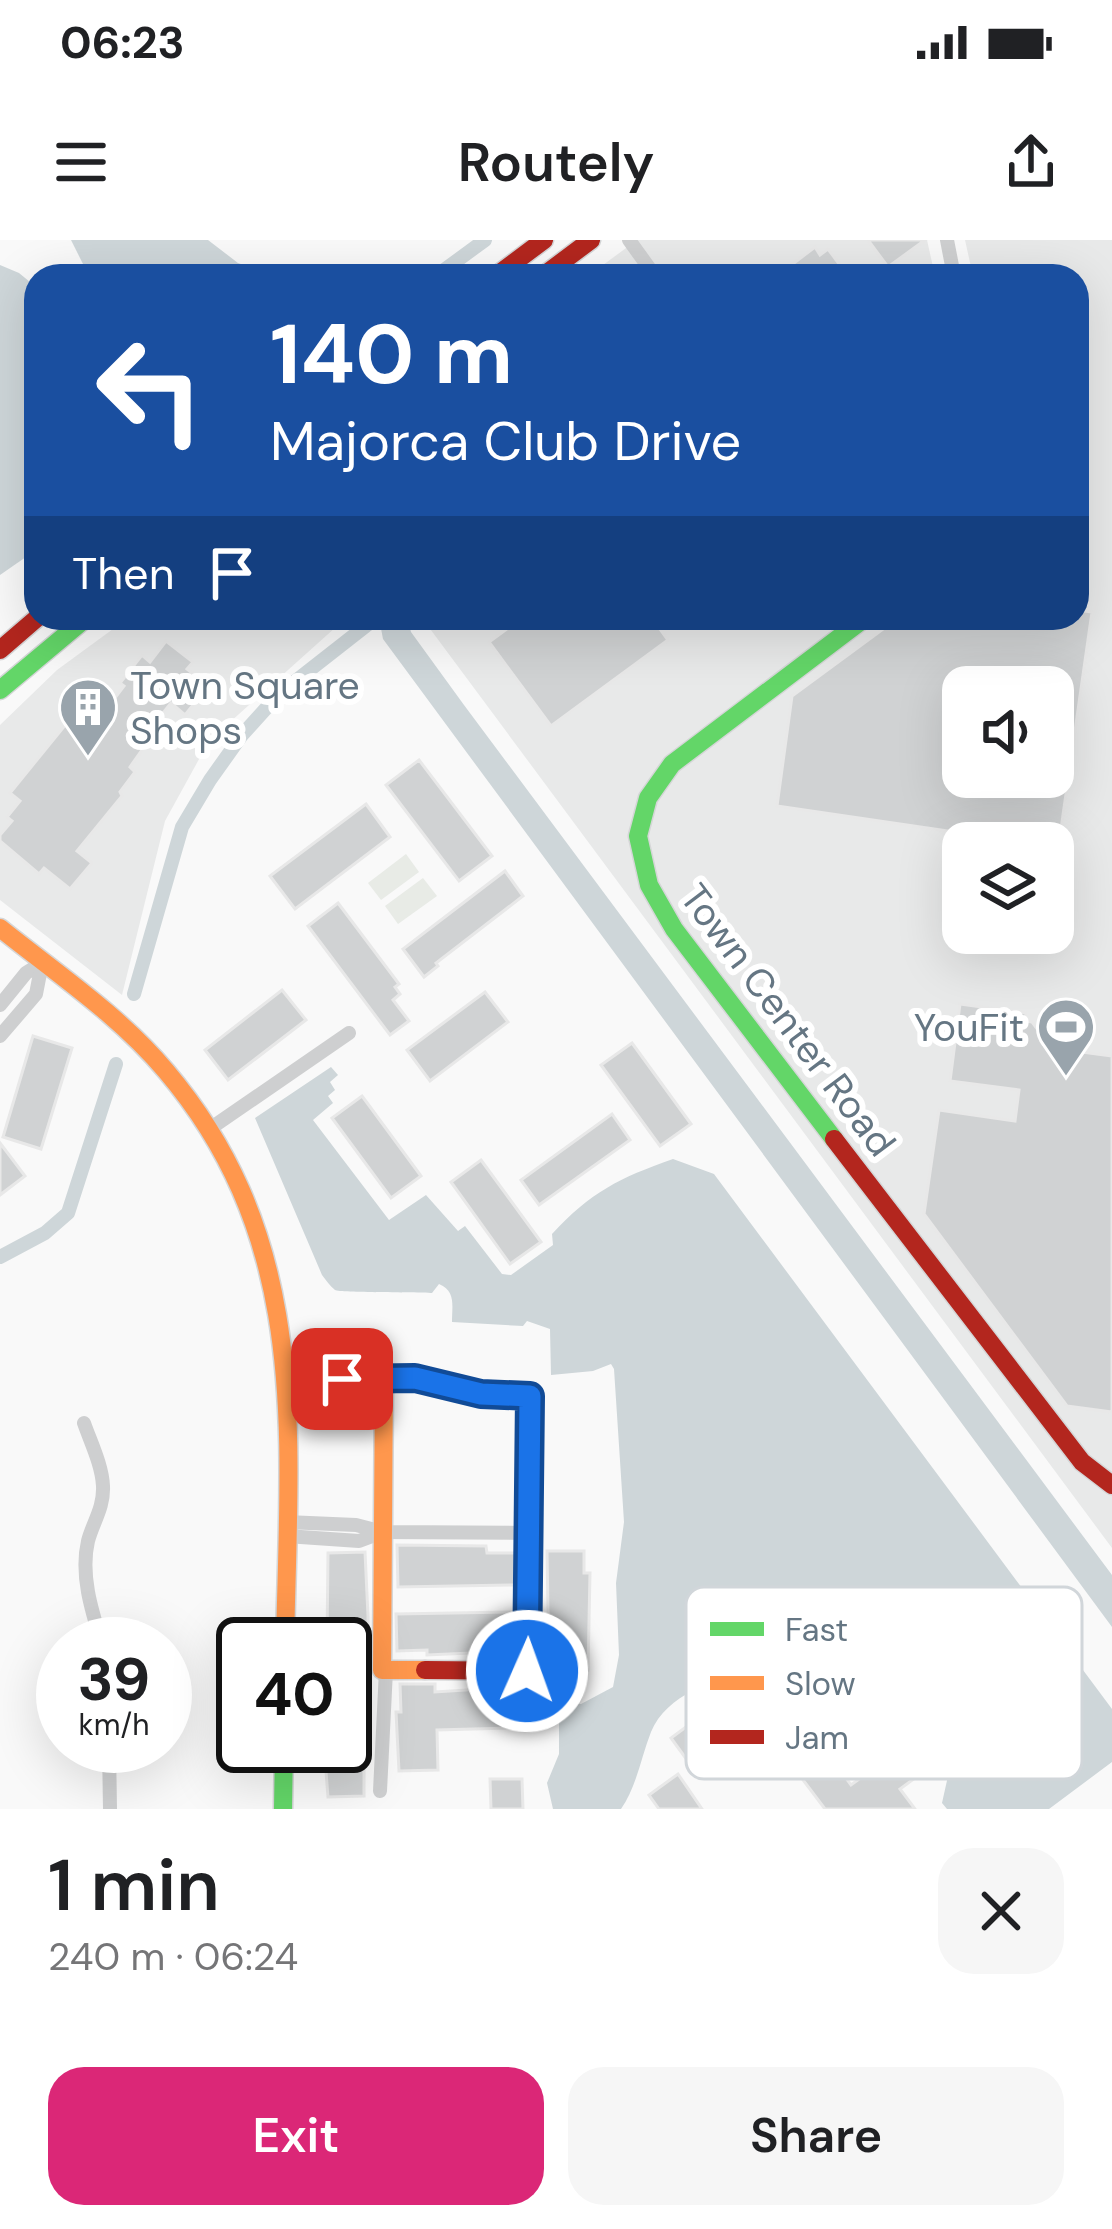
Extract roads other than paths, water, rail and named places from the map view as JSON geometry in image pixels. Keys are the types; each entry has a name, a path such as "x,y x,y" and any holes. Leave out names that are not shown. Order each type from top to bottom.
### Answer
{"street":[{"path":"512,264 544,240"},
{"path":"559,264 591,240"},
{"path":"0,650 24,629"},
{"path":"0,690 72,630"},
{"name":"Town Center Road","path":"849,630 672,764 648,792 639,826 639,859 652,897 779,1066 1082,1462 1112,1485"},
{"path":"0,928 138,1042 211,1128 249,1199 279,1298 286,1368 285,1617"},
{"path":"0,1005 26,973 42,963"},
{"path":"0,1036 36,994 42,963"},
{"path":"211,1128 350,1033"},
{"path":"342,1379 384,1377 434,1382 481,1394 530,1396 528,1671 382,1670 384,1377"},
{"path":"84,1423 103,1490 86,1560 94,1617"},
{"path":"286,1529 356,1525 383,1532 529,1533"},
{"path":"380,1791 386,1670"},
{"path":"109,1773 110,1809"},
{"path":"283,1809 284,1773"}],"waterway":[{"path":"452,264 485,240"},
{"path":"134,994 182,827 210,780 279,694 361,630"},
{"path":"0,1257 45,1233 68,1213 116,1064"}],"place":[{"name":"Town Square Shops","path":"88,758"},
{"name":"YouFit","path":"1066,1078"}]}
